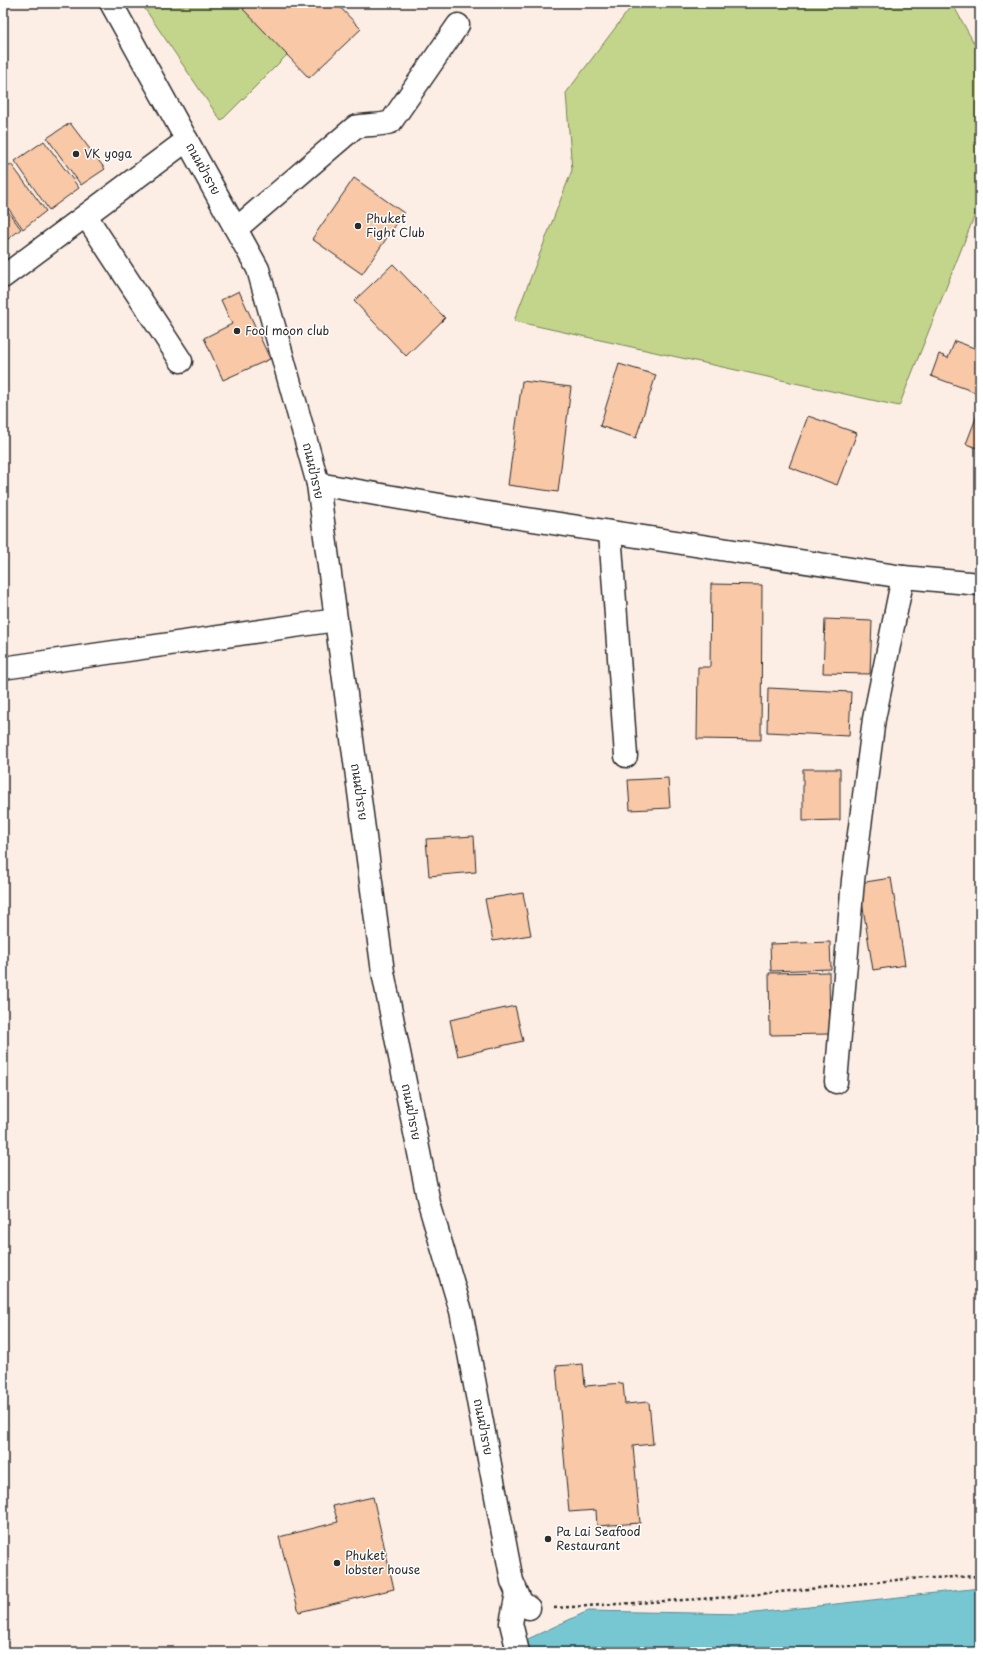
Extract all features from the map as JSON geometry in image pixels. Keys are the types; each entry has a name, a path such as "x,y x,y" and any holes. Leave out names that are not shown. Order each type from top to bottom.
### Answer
{"street":[{"name":"ถนนป่าราย","path":"111,3 258,269 318,484 383,972 429,1203 461,1311 512,1581 523,1601"},
{"path":"236,229 355,127 366,124 382,125 391,122 458,25"},
{"path":"3,277 187,140"},
{"path":"86,216 181,361"},
{"path":"318,484 475,511 903,577 980,584"},
{"path":"610,532 626,756"},
{"path":"836,1082 853,880 874,719 903,577"},
{"path":"3,668 336,620"},
{"path":"518,1652 511,1623 523,1601"}],"path":[{"path":"523,1601 731,1597 906,1579 980,1576"}],"green space":[{"path":"141,3 339,3 221,121"},
{"path":"634,3 952,3 980,54 980,202 899,406 514,321 572,170 566,93"}],"water":[{"path":"980,1588 980,1652 500,1652 588,1611 746,1614"}],"building":[{"path":"249,3 336,3 361,29 309,78 243,9"},
{"name":"VK yoga","path":"70,123 105,169 81,185 47,138"},
{"path":"44,141 79,188 49,210 15,161"},
{"path":"11,164 46,211 23,229 3,201 3,169"},
{"name":"Phuket Fight Club","path":"354,178 404,213 362,274 312,239"},
{"path":"3,205 21,229 3,243"},
{"path":"393,264 445,318 406,356 354,301"},
{"name":"Fool moon club","path":"239,291 270,359 223,380 204,338 232,324 221,300"},
{"path":"955,341 980,350 980,394 931,376 939,354 948,358"},
{"path":"619,364 656,375 636,438 600,426"},
{"path":"522,381 571,387 558,492 508,485"},
{"path":"980,410 980,449 966,444"},
{"path":"808,416 857,433 837,485 789,467"},
{"path":"711,584 762,585 761,740 697,739 698,667 710,667"},
{"path":"825,619 872,621 870,674 823,673"},
{"path":"768,688 851,692 849,736 767,732"},
{"path":"803,769 840,769 840,820 803,821"},
{"path":"668,778 670,808 630,810 628,780"},
{"path":"474,836 476,872 429,876 426,839"},
{"path":"891,878 905,965 873,970 859,883"},
{"path":"523,893 531,935 493,941 485,899"},
{"path":"830,942 831,969 771,971 770,944"},
{"path":"829,972 830,1034 770,1035 769,973"},
{"path":"515,1006 523,1041 458,1056 450,1020"},
{"path":"583,1364 585,1386 623,1383 625,1404 649,1402 653,1444 633,1446 640,1523 597,1526 596,1510 569,1512 556,1366"},
{"name":"Phuket lobster house","path":"373,1497 394,1589 299,1612 279,1537 338,1522 333,1506"}],"place":[{"name":"VK yoga","path":"76,154"},
{"name":"Phuket Fight Club","path":"358,226"},
{"name":"Fool moon club","path":"237,331"},
{"name":"Pa Lai Seafood Restaurant","path":"548,1539"},
{"name":"Phuket lobster house","path":"337,1563"}]}
